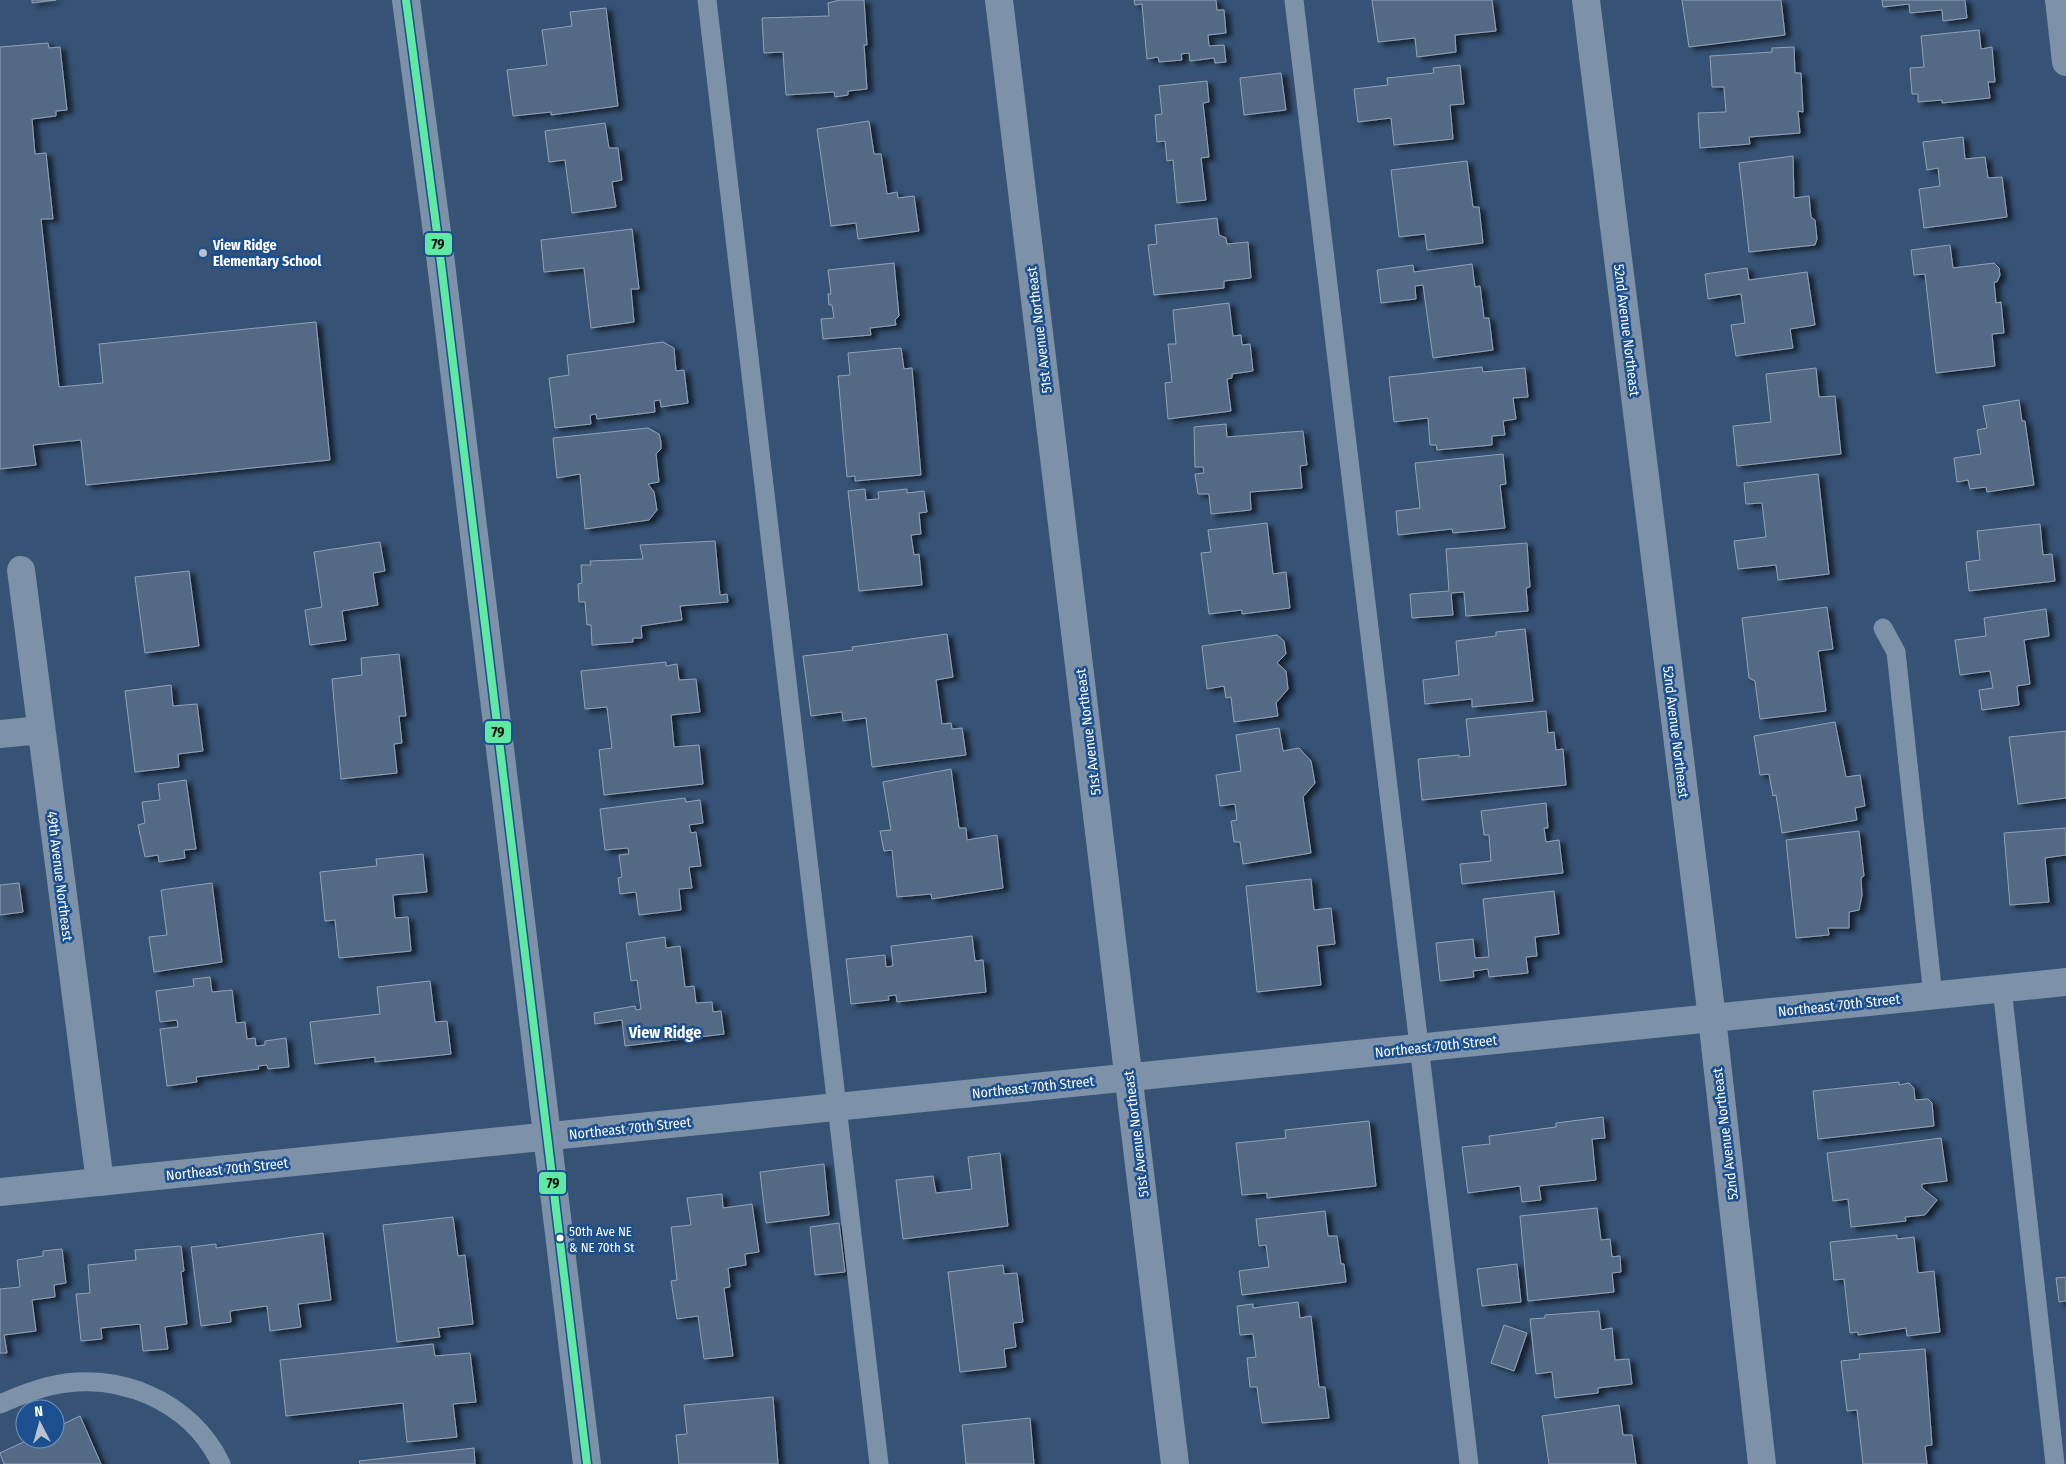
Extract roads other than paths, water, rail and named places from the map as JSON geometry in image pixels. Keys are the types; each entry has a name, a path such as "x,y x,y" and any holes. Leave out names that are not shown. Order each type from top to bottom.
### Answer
{"street":[{"path":"406,0 442,265 587,1464"},
{"name":"51st Avenue Northeast","path":"999,0 1175,1464"},
{"name":"52nd Avenue Northeast","path":"1586,0 1712,1018 1762,1464"},
{"path":"2059,0 2066,62"},
{"name":"49th Avenue Northeast","path":"21,570 100,1182"},
{"path":"0,734 41,730"},
{"name":"Northeast 70th Street","path":"0,1192 2066,982"}],"lane":[{"path":"707,0 879,1464"},
{"path":"1294,0 1469,1464"},
{"path":"1883,628 1896,652 1933,996"},
{"path":"2002,988 2055,1464"},
{"path":"0,1404 51,1386 76,1382 107,1383 137,1389 162,1401 186,1418 215,1450 221,1464"}],"place":[{"name":"View Ridge Elementary School","path":"203,253"},
{"name":"50th Ave NE & NE 70th St","path":"560,1238"}],"district":[{"name":"View Ridge","path":"665,1032"}]}
